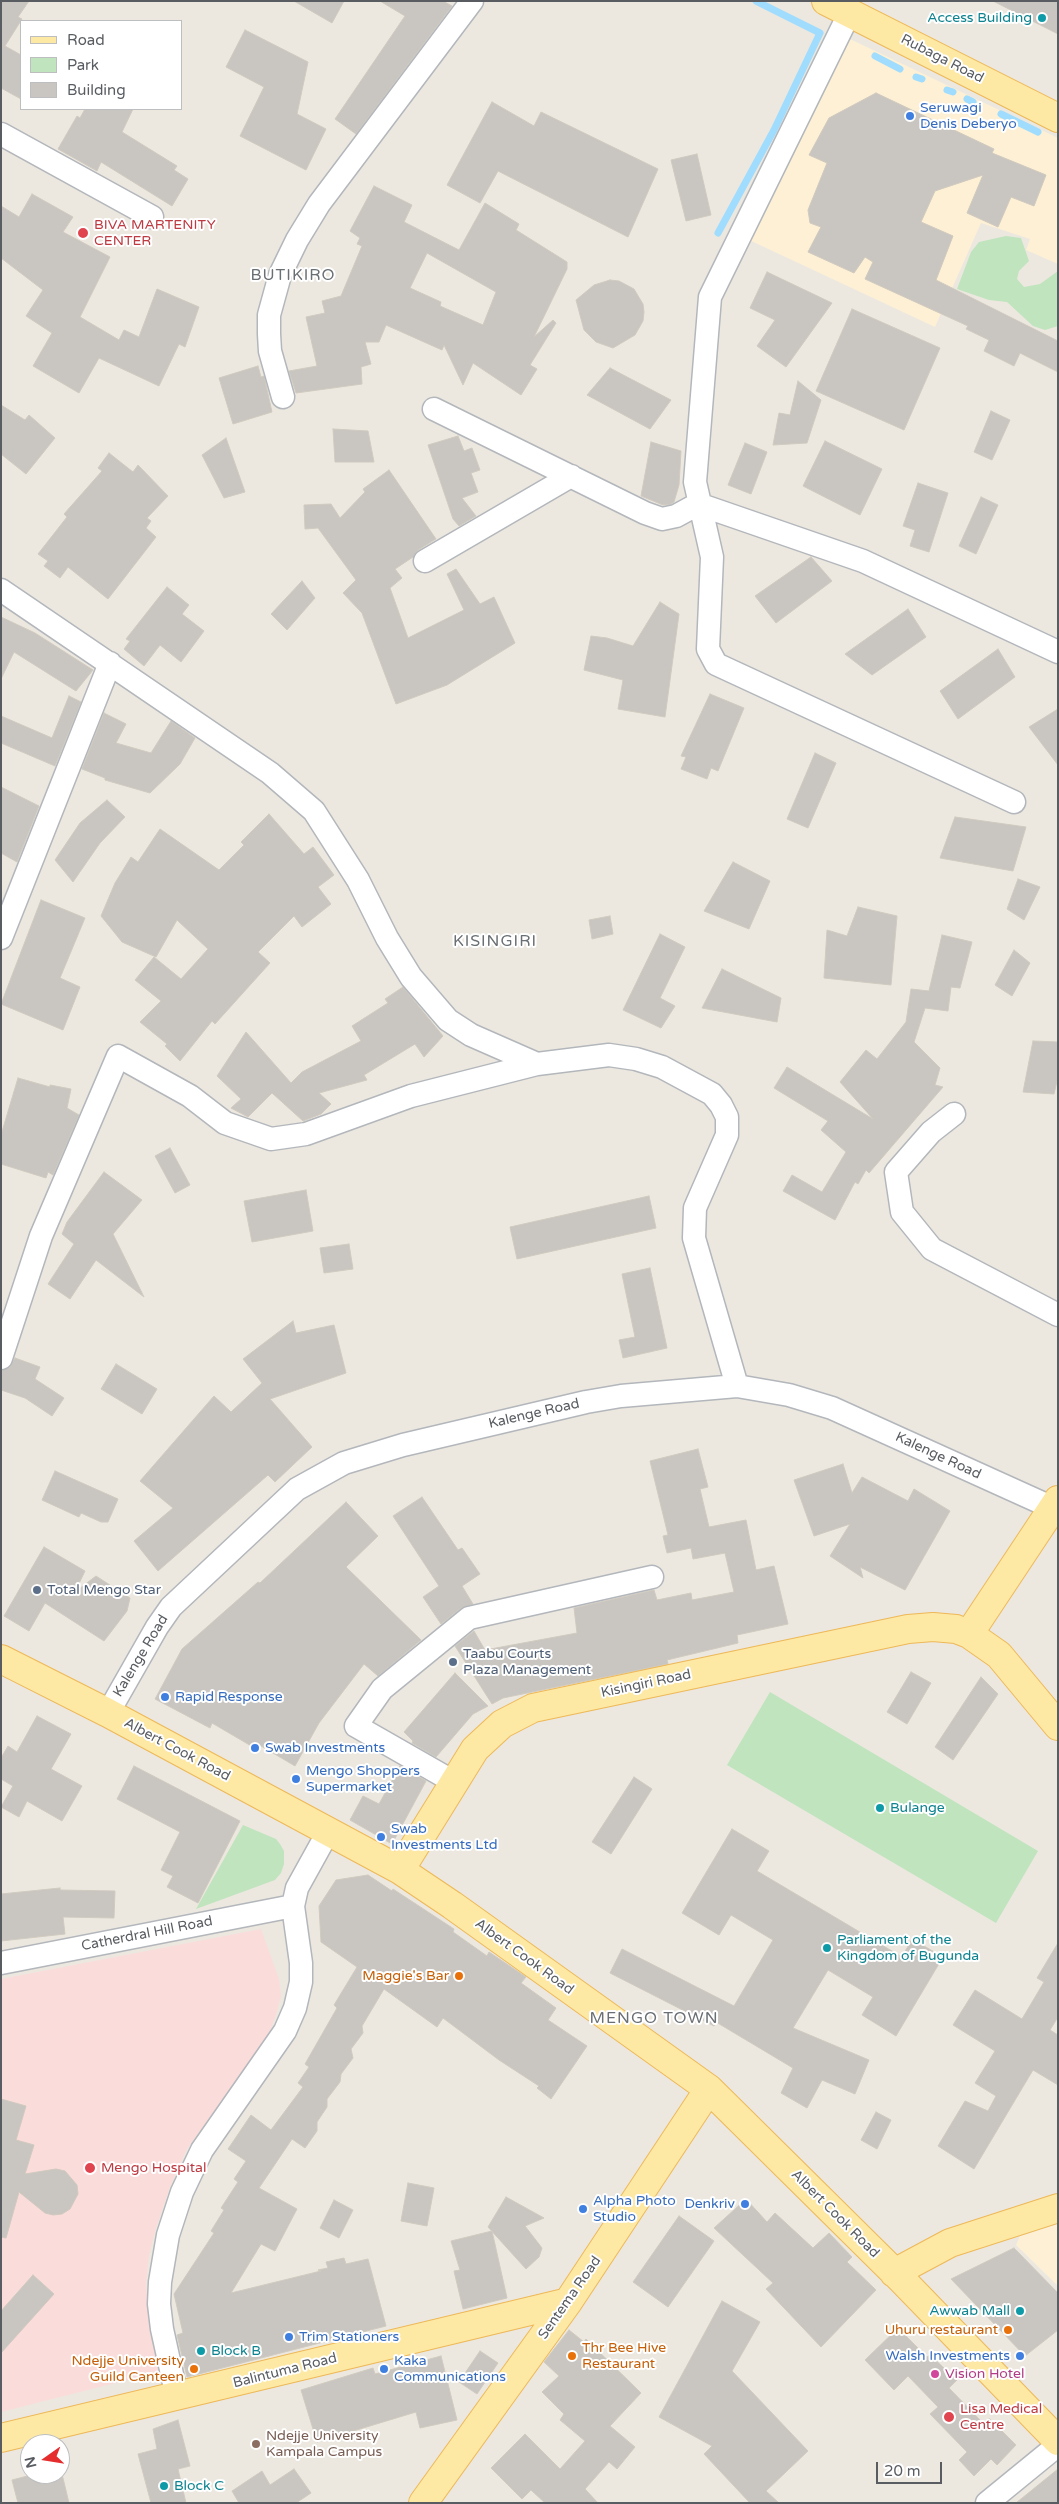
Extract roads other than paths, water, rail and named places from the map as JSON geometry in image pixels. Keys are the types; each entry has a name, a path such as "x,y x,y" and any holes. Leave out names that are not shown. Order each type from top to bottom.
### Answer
{"main road":[{"name":"Rubaga Road","path":"838,7 1058,118"},
{"path":"1055,1504 969,1634 999,1655 1058,1726"},
{"name":"Kisingiri Road","path":"400,1870 475,1749 502,1724 533,1708 908,1629 933,1627 956,1629 969,1634"},
{"name":"Albert Cook Road","path":"1,1659 108,1713 400,1870 460,1910 709,2089 894,2273 1058,2441"},
{"name":"Sentema Road","path":"423,2503 568,2302 709,2089"},
{"path":"894,2273 950,2243 1058,2208"},
{"name":"Balintuma Road","path":"1,2438 568,2302"}],"street":[{"path":"283,397 270,351 269,334 269,315 280,275 297,240 319,204 472,1"},
{"path":"838,7 710,297 695,482 698,504 712,557 708,649 716,664 1014,802"},
{"path":"1,134 152,217"},
{"path":"434,409 645,513 662,518 676,516 698,504 863,561 1058,652"},
{"path":"425,561 571,476"},
{"path":"1,590 294,792 314,811 330,834 358,880 387,938 428,999 448,1020 471,1035 537,1064"},
{"path":"1,938 110,664"},
{"path":"1,1358 41,1236 118,1056 190,1096 225,1123 271,1139 306,1134 411,1096 537,1064 610,1055 636,1059 662,1067 712,1094 721,1105 726,1117 727,1135 695,1208 694,1238 737,1386"},
{"path":"954,1114 931,1132 896,1172 902,1212 932,1249 1058,1315"},
{"name":"Kalenge Road","path":"108,1713 171,1606 297,1489 344,1463 403,1445 586,1402 622,1396 737,1386 789,1395 832,1408 1055,1504"},
{"path":"454,1782 356,1726 382,1689 469,1618 652,1577"},
{"path":"177,2396 162,2329 159,2304 160,2282 168,2235 182,2192 202,2150 285,2030 296,2008 301,1982 301,1963 293,1906 297,1888 328,1832"},
{"name":"Catherdral Hill Road","path":"1,1962 293,1906"},
{"path":"987,2503 1058,2445"}],"waterway":[{"path":"718,233 774,130 820,33 756,1"},
{"path":"875,56 900,69"},
{"path":"916,77 922,79"},
{"path":"947,90 953,92"},
{"path":"967,99 973,102"},
{"path":"1001,114 1038,132"}],"place":[{"name":"Access Building","path":"1042,18"},
{"name":"Seruwagi Denis Deberyo","path":"910,116"},
{"name":"BIVA MARTENITY CENTER","path":"83,233"},
{"name":"Total Mengo Star","path":"37,1590"},
{"name":"Taabu Courts Plaza Management","path":"453,1662"},
{"name":"Rapid Response","path":"165,1697"},
{"name":"Swab Investments","path":"255,1748"},
{"name":"Mengo Shoppers Supermarket","path":"296,1779"},
{"name":"Bulange","path":"880,1808"},
{"name":"Swab Investments Ltd","path":"381,1837"},
{"name":"Parliament of the Kingdom of Bugunda","path":"827,1948"},
{"name":"Maggie's Bar","path":"459,1976"},
{"name":"Mengo Hospital","path":"90,2168"},
{"name":"Denkriv","path":"745,2204"},
{"name":"Alpha Photo Studio","path":"583,2209"},
{"name":"Awwab Mall","path":"1020,2311"},
{"name":"Uhuru restaurant","path":"1008,2330"},
{"name":"Trim Stationers","path":"289,2337"},
{"name":"Block B","path":"201,2351"},
{"name":"Thr Bee Hive Restaurant","path":"572,2356"},
{"name":"Walsh Investments","path":"1020,2356"},
{"name":"Ndejje University Guild Canteen","path":"194,2369"},
{"name":"Kaka Communications","path":"384,2369"},
{"name":"Vision Hotel","path":"935,2374"},
{"name":"Lisa Medical Centre","path":"949,2417"},
{"name":"Ndejje University Kampala Campus","path":"256,2444"},
{"name":"Block C","path":"164,2486"}],"district":[{"name":"BUTIKIRO","path":"293,276"},
{"name":"KISINGIRI","path":"495,942"},
{"name":"MENGO TOWN","path":"654,2019"}]}
